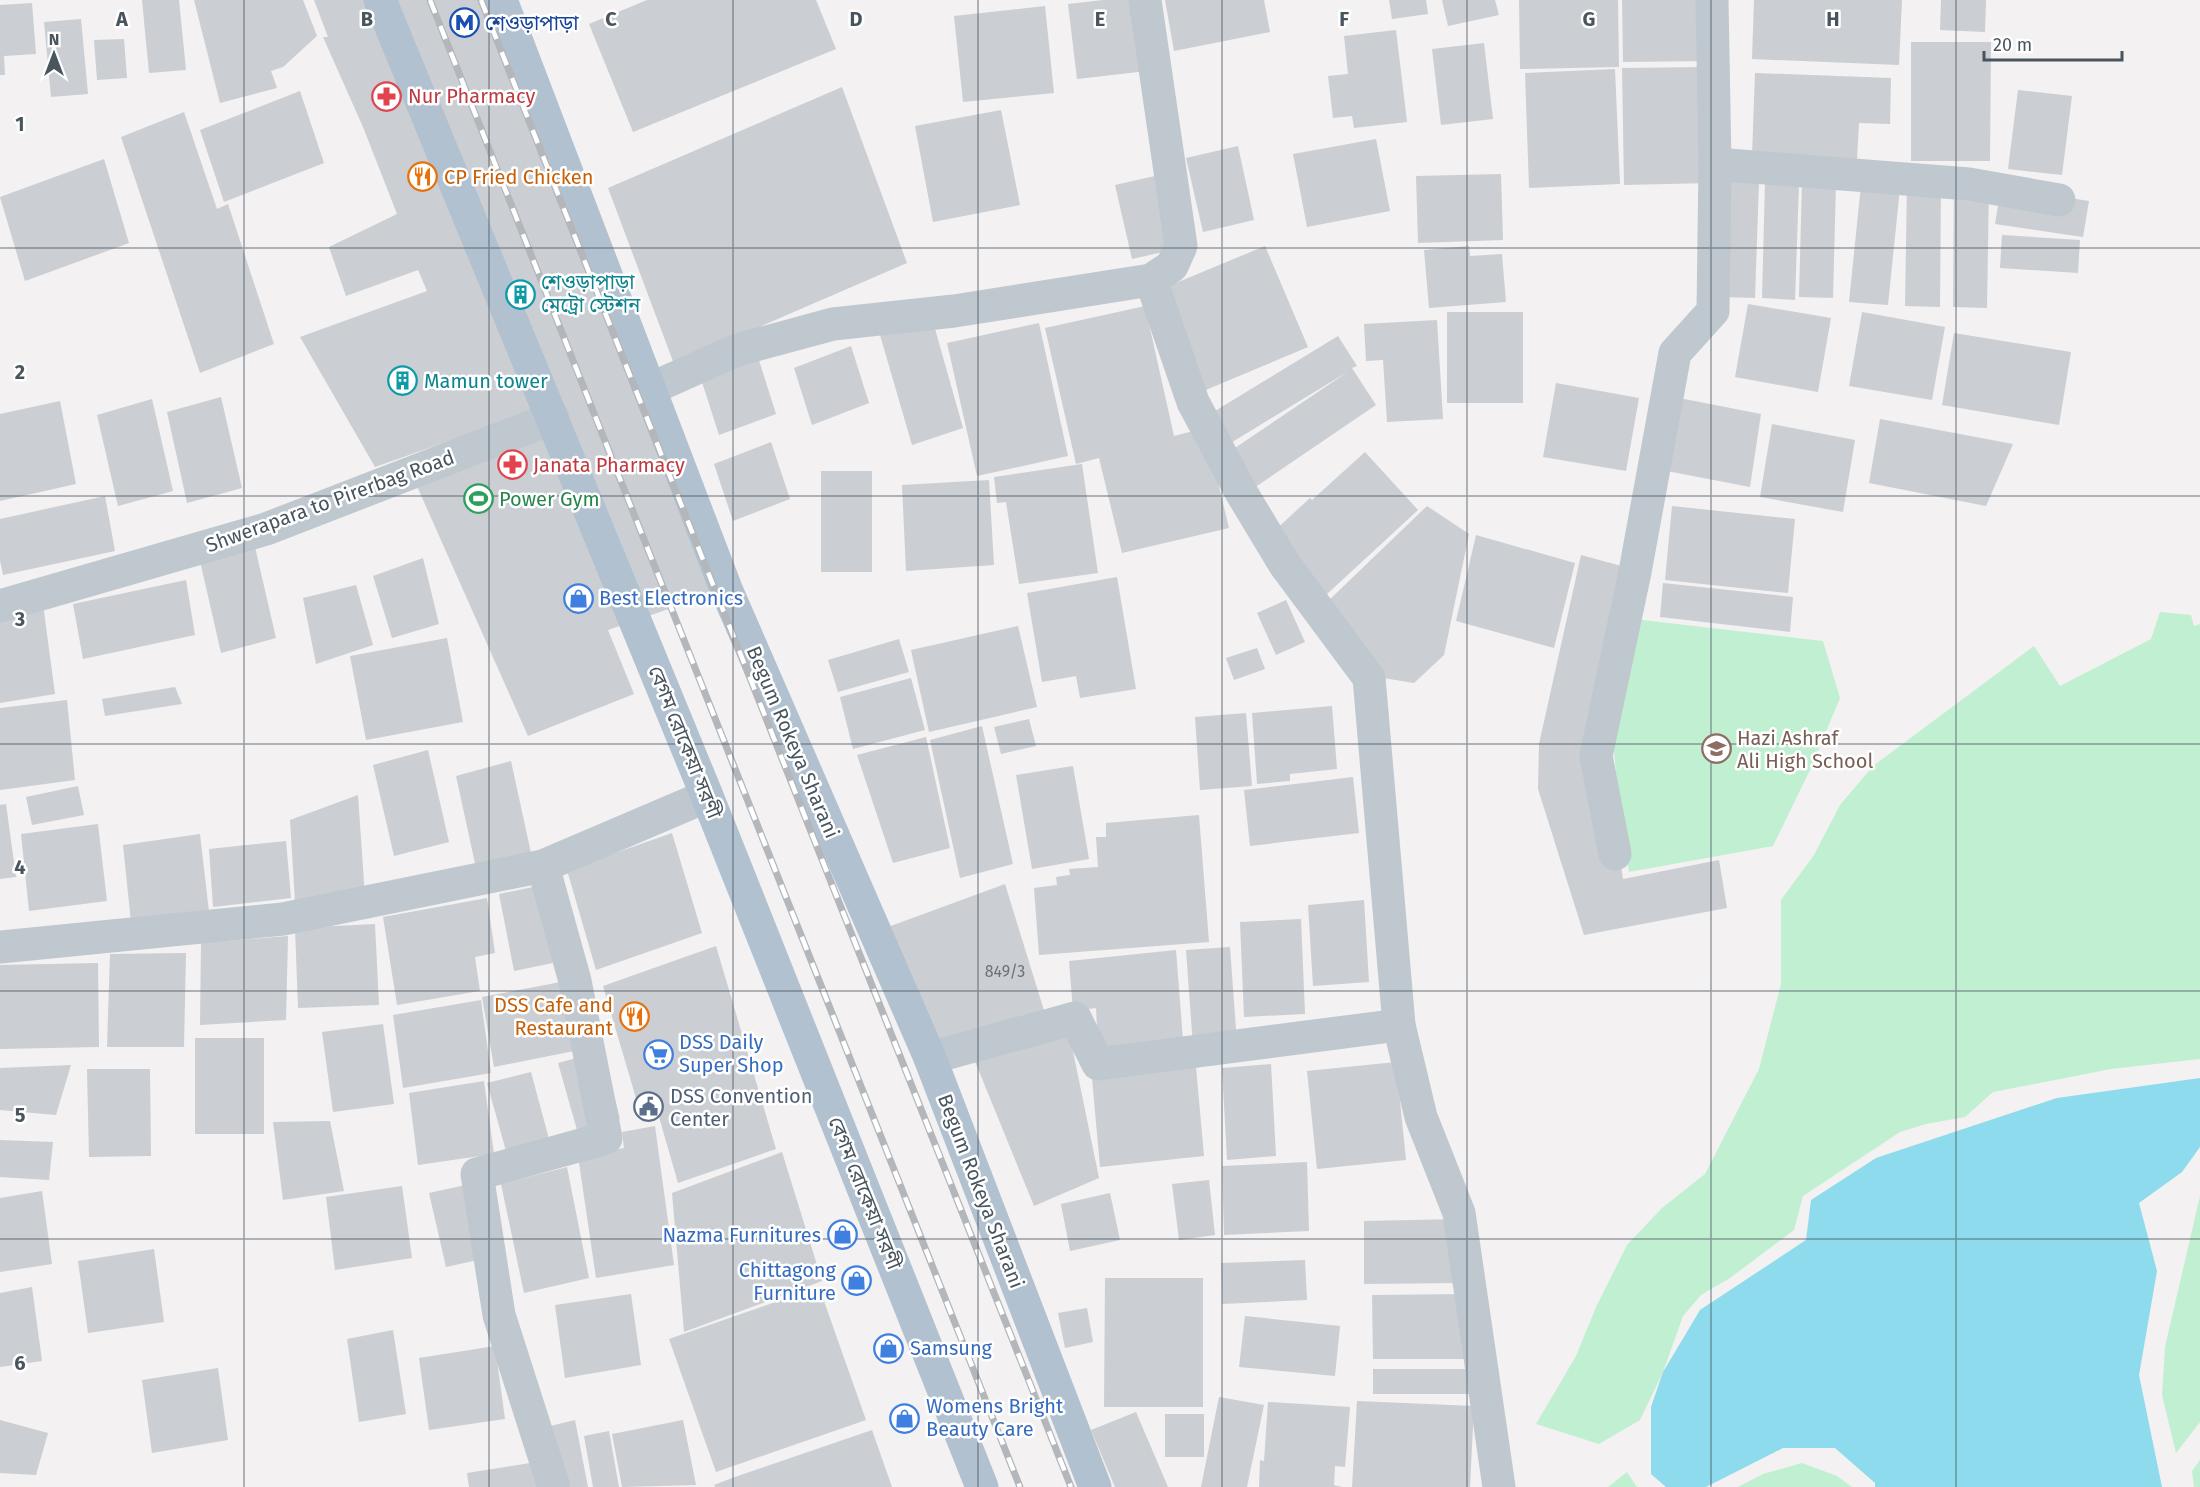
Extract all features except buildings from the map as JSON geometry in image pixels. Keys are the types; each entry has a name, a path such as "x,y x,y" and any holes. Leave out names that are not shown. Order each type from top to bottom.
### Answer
{"main road":[{"name":"বেগম রোকেয়া সরণী","path":"380,0 707,796 982,1487"},
{"name":"Begum Rokeya Sharani","path":"501,0 726,589 930,1058 1094,1484"}],"street":[{"path":"650,389 737,350 833,324 954,311 1151,280 1172,266 1181,246 1145,0"},
{"path":"1615,854 1596,756 1635,572 1675,353 1713,311 1712,0"},
{"path":"1714,164 1969,184 2059,200"},
{"path":"1151,280 1193,402 1241,492 1285,565 1369,678 1400,1025 1421,1117 1459,1213 1498,1487"},
{"name":"Shwerapara to Pirerbag Road","path":"0,606 266,528 553,418"},
{"path":"0,947 283,919 543,866 707,796"},
{"path":"543,866 574,981 606,1138 477,1174 499,1315 554,1487"},
{"path":"930,1058 1075,1018 1098,1064 1400,1025"}],"green space":[{"path":"2160,612 2191,615 2194,626 2200,624 2200,1059 2111,1069 1993,1092 1965,1117 1926,1124 1900,1132 1803,1196 1794,1230 1730,1278 1701,1295 1683,1316 1663,1372 1640,1420 1599,1444 1536,1424 1576,1356 1596,1307 1627,1245 1662,1208 1705,1174 1759,1069 1781,984 1781,900 1814,855 1840,805 1873,766 2034,646 2060,686 2151,639"},
{"name":"Hazi Ashraf Ali High School","path":"1634,619 1823,641 1840,698 1810,770 1773,846 1629,872 1619,804 1612,729"},
{"path":"2200,1196 2200,1422 2176,1453 2162,1395 2165,1347"},
{"path":"2200,1460 2200,1487 2194,1487 2192,1471"},
{"path":"1802,1463 1837,1476 1852,1487 1738,1487 1763,1474"},
{"path":"1627,1472 1637,1487 1608,1487"}],"water":[{"path":"2200,1078 2200,1147 2182,1172 2139,1203 2157,1271 2139,1375 2162,1487 1875,1487 1875,1483 1835,1448 1783,1448 1706,1487 1666,1487 1651,1474 1651,1407 1663,1372 1700,1310 1806,1240 1811,1200 1876,1158 2057,1098"}],"railway":[{"path":"430,0 1020,1487"},
{"path":"481,0 1071,1487"}],"place":[{"name":"শেওড়াপাড়া","path":"464,23"},
{"name":"Nur Pharmacy","path":"387,96"},
{"name":"CP Fried Chicken","path":"423,177"},
{"name":"শেওড়াপাড়া মেট্রো স্টেশন","path":"520,294"},
{"name":"Mamun tower","path":"403,381"},
{"name":"Janata Pharmacy","path":"512,465"},
{"name":"Power Gym","path":"478,499"},
{"name":"Best Electronics","path":"578,598"},
{"name":"Hazi Ashraf Ali High School","path":"1716,749"},
{"name":"DSS Cafe and Restaurant","path":"634,1016"},
{"name":"DSS Daily Super Shop","path":"658,1054"},
{"name":"DSS Convention Center","path":"649,1107"},
{"name":"Nazma Furnitures","path":"842,1235"},
{"name":"Chittagong Furniture","path":"857,1281"},
{"name":"Samsung","path":"889,1348"},
{"name":"Womens Bright Beauty Care","path":"905,1418"}]}
